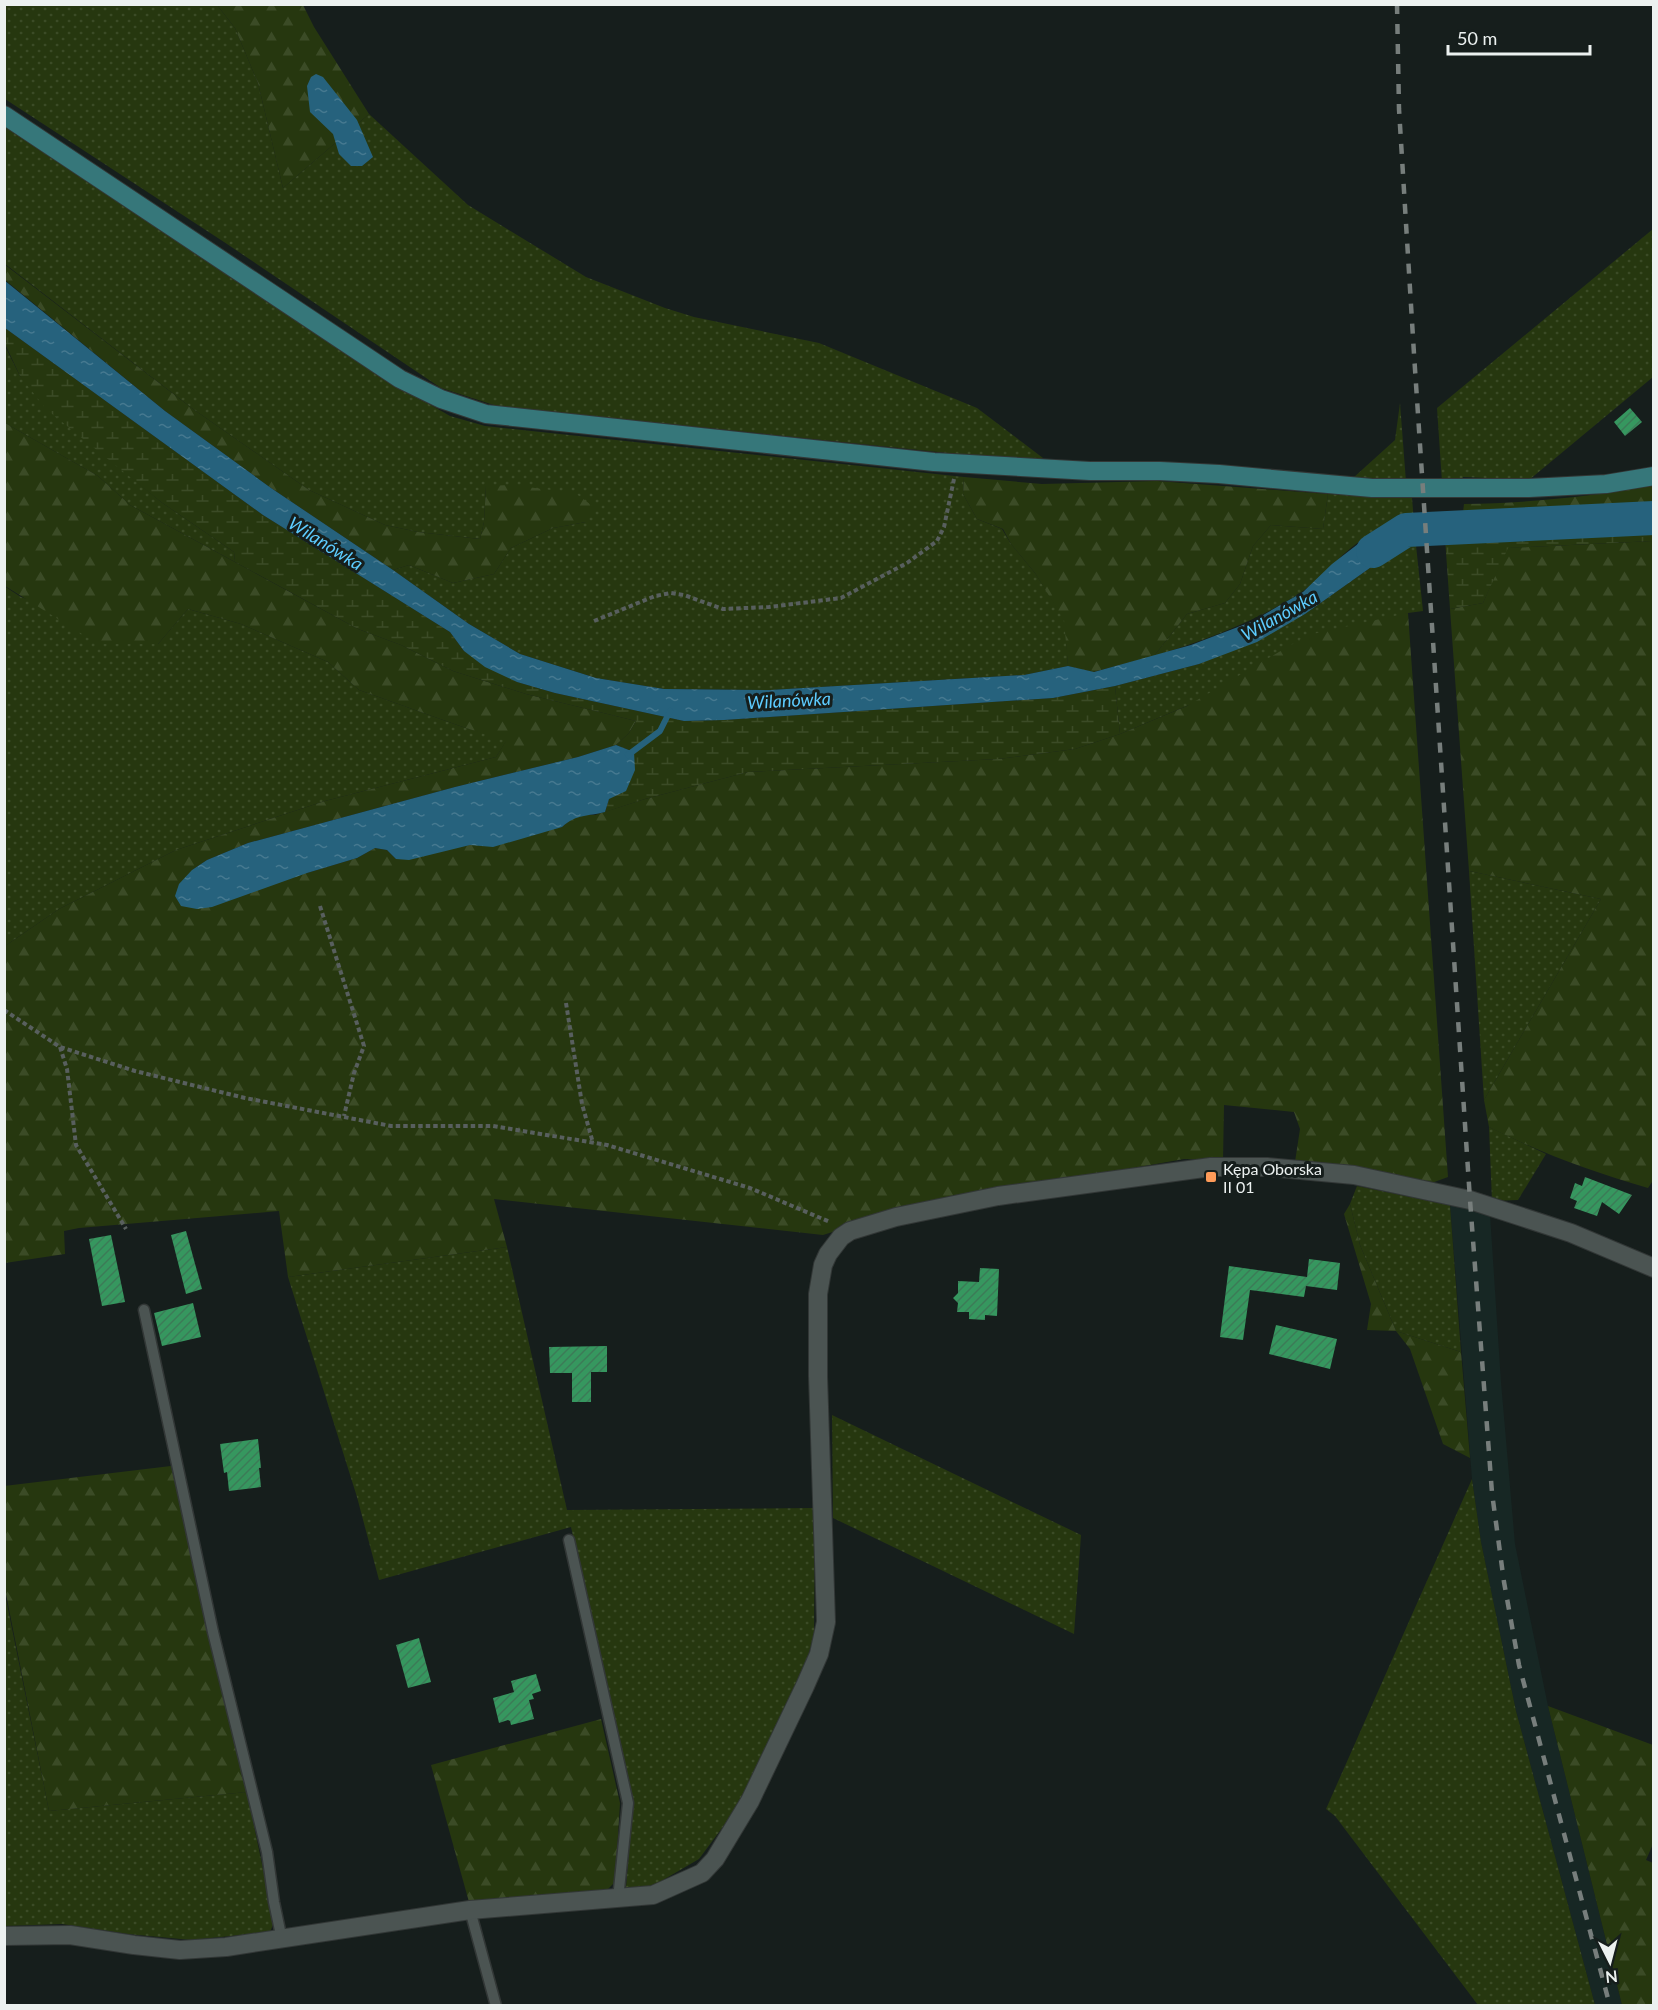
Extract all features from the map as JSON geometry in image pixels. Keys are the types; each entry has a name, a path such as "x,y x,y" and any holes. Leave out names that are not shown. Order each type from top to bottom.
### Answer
{"street":[{"path":"4,115 400,379 441,399 486,414 958,464 1090,471 1219,474 1372,488 1423,489 1606,484 1653,476"},
{"path":"4,1936 70,1935 180,1950 226,1947 470,1910 618,1899 652,1894 702,1873 715,1859 750,1802 819,1654 826,1622 818,1376 818,1294 828,1254 841,1237 850,1230 906,1215 998,1196 1211,1167 1268,1167 1354,1175 1470,1200 1571,1233 1653,1268"}],"lane":[{"path":"144,1310 213,1632 267,1852 282,1940"},
{"path":"569,1540 628,1803 618,1899"},
{"path":"470,1910 496,2006"}],"path":[{"path":"594,621 655,596 671,593 684,595 723,609 790,605 841,597 907,563 937,541 944,527 958,464"},
{"path":"320,906 364,1046 354,1073 344,1116"},
{"path":"566,1003 582,1104 593,1143"},
{"path":"4,1010 60,1047 135,1071 245,1098 391,1126 493,1126 607,1145 750,1188 850,1230"},
{"path":"60,1047 67,1069 76,1145 126,1229"}],"shaded area":[{"path":"1450,1205 1490,1214 1515,1544 1548,1706 1622,2005 1595,2005 1516,1711 1481,1542 1472,1479"}],"green space":[{"path":"4,5 217,5 235,28 258,83 283,188 369,114 468,205 586,277 694,317 819,343 977,408 1043,458 1034,462 497,406 441,388 224,242 5,99"},
{"path":"217,5 303,5 314,27 369,114 283,188 258,83 235,28"},
{"path":"4,125 385,379 450,416 485,426 964,477 963,494 977,519 1002,529 1011,544 1035,573 1065,620 1068,666 1024,675 770,690 664,689 596,678 520,654 469,624 393,570 409,565 453,583 494,574 511,548 553,528 586,522 486,486 484,522 480,539 418,532 385,525 309,490 193,409 5,264"},
{"path":"1653,229 1653,377 1529,480 1463,477 1462,482 1442,482 1437,408"},
{"path":"4,264 193,409 309,490 385,525 418,532 480,539 484,522 486,486 511,485 575,493 594,507 586,522 553,528 511,548 494,574 453,583 409,565 393,570 271,488 165,411 5,280"},
{"path":"5,328 263,515 450,632 464,651 517,682 555,693 684,721 1053,698 1115,686 1120,734 1075,749 998,759 748,772 605,812 609,799 634,752 616,745 629,733 636,721 526,694 453,671 401,645 358,629 235,562 234,552 161,502 46,409 20,376 5,344"},
{"path":"4,344 20,376 106,456 161,502 234,552 235,562 130,505 98,476 5,423"},
{"path":"1400,403 1406,482 1353,478 1395,440"},
{"path":"5,423 98,476 130,505 358,629 401,645 453,671 526,694 636,721 629,733 616,745 578,757 455,787 248,843 207,860 192,870 307,873 357,858 375,848 387,850 396,859 562,827 571,819 582,815 595,815 645,799 748,772 998,759 1075,749 1120,734 1187,706 1308,635 1408,613 1448,1177 1426,1185 1360,1167 1295,1162 1300,1129 1294,1112 1224,1105 1223,1160 1184,1159 912,1207 823,1235 494,1199 507,1247 288,1277 279,1211 79,1228 64,1231 65,1254 5,1263 5,946 59,909 176,850 325,801 496,757 506,741 359,690 328,662 241,624 188,609 158,644 98,644 5,586"},
{"path":"964,477 1042,484 1157,481 1328,494 1323,529 1271,525 1253,546 1240,584 1225,603 1187,614 1154,656 1093,672 1068,666 1064,620 1035,573 1011,544 1003,529 977,519 963,494"},
{"path":"1653,485 1653,511 1462,521 1464,504 1559,499"},
{"path":"1328,494 1412,498 1414,522 1370,535 1343,555 1309,587 1265,613 1211,637 1154,656 1187,614 1225,603 1240,584 1253,546 1271,525 1323,529"},
{"path":"1653,511 1653,541 1508,548 1483,603 1450,609 1444,524"},
{"path":"1415,536 1423,611 1408,613 1120,734 1115,686 1199,664 1305,614"},
{"path":"1653,541 1654,1179 1648,1188 1567,1161 1528,1146 1489,1127 1484,1100 1601,899 1469,871 1450,609 1483,603 1507,548"},
{"path":"4,586 21,597 158,644 188,609 241,624 328,662 359,690 507,740 496,757 325,801 176,850 59,909 5,946"},
{"path":"1469,871 1601,899 1484,1100"},
{"path":"1489,1127 1546,1154 1518,1200 1492,1201"},
{"path":"1357,1186 1450,1205 1461,1352 1396,1331 1360,1245 1350,1204"},
{"path":"1350,1204 1360,1245 1396,1331 1367,1330 1371,1304 1344,1214"},
{"path":"507,1247 567,1510 815,1508 814,1635 790,1719 725,1824 699,1859 651,1887 626,1888 633,1801 571,1527 379,1580 357,1497 288,1277"},
{"path":"1396,1331 1461,1352 1470,1458 1443,1444 1410,1349"},
{"path":"832,1415 1081,1535 1074,1634 833,1518"},
{"path":"171,1466 247,1792 49,1811 5,1589 4,1486"},
{"path":"1472,1479 1481,1542 1516,1711 1595,2005 1478,2005 1335,1816 1326,1809"},
{"path":"4,1589 49,1811 247,1792 274,1922 270,1932 191,1940 128,1934 62,1924 5,1926"},
{"path":"1548,1706 1653,1745 1653,1844 1646,1860 1653,1863 1653,2005 1622,2005"},
{"path":"601,1719 620,1803 615,1882 606,1891 469,1902 431,1765"}],"water":[{"path":"316,74 323,77 357,120 373,157 362,166 351,166 339,154 333,134 310,112 307,86 311,77"},
{"path":"4,280 165,411 271,488 469,624 520,654 596,678 664,689 770,690 1024,675 1068,666 1094,672 1191,645 1251,622 1303,592 1332,564 1371,534 1414,522 1415,536 1305,614 1257,642 1199,664 1115,686 1053,698 684,721 555,693 517,682 485,667 464,651 450,632 263,515 5,328"},
{"path":"616,745 634,752 635,770 626,791 609,799 605,812 578,817 562,827 493,847 470,845 409,860 396,859 387,850 375,848 357,858 212,907 197,909 181,906 175,896 179,884 192,870 207,860 248,843 455,787 578,757"}],"building":[{"path":"1630,408 1642,422 1625,436 1614,422"},
{"path":"1585,1177 1632,1195 1619,1214 1602,1202 1597,1216 1574,1208 1577,1201 1570,1198 1575,1183 1582,1186"},
{"path":"186,1231 202,1289 186,1294 171,1235"},
{"path":"111,1235 125,1302 102,1306 89,1239"},
{"path":"1309,1259 1340,1263 1337,1290 1306,1286 1304,1297 1250,1290 1243,1340 1220,1337 1229,1266 1307,1277"},
{"path":"980,1268 999,1269 997,1316 985,1315 985,1320 969,1319 969,1312 957,1312 958,1303 953,1298 958,1293 958,1281 979,1282"},
{"path":"193,1303 201,1337 162,1346 154,1313"},
{"path":"1276,1325 1337,1339 1330,1369 1269,1354"},
{"path":"607,1346 607,1372 591,1372 591,1402 572,1402 572,1373 550,1373 549,1347"},
{"path":"258,1439 261,1487 229,1491 220,1444"},
{"path":"419,1638 431,1682 408,1688 396,1645"},
{"path":"536,1674 541,1691 532,1694 534,1699 529,1700 534,1719 511,1725 508,1720 499,1723 493,1698 514,1692 511,1681"}],"waterway":[{"name":"Wilanówka","path":"1373,551 1406,530 1654,518"},
{"path":"628,755 660,731 670,711"}],"railway":[{"path":"1397,4 1399,109 1414,354 1470,1200 1492,1493 1504,1582 1519,1665 1610,2006"}],"place":[{"name":"Kępa Oborska II 01","path":"1211,1177"}]}
